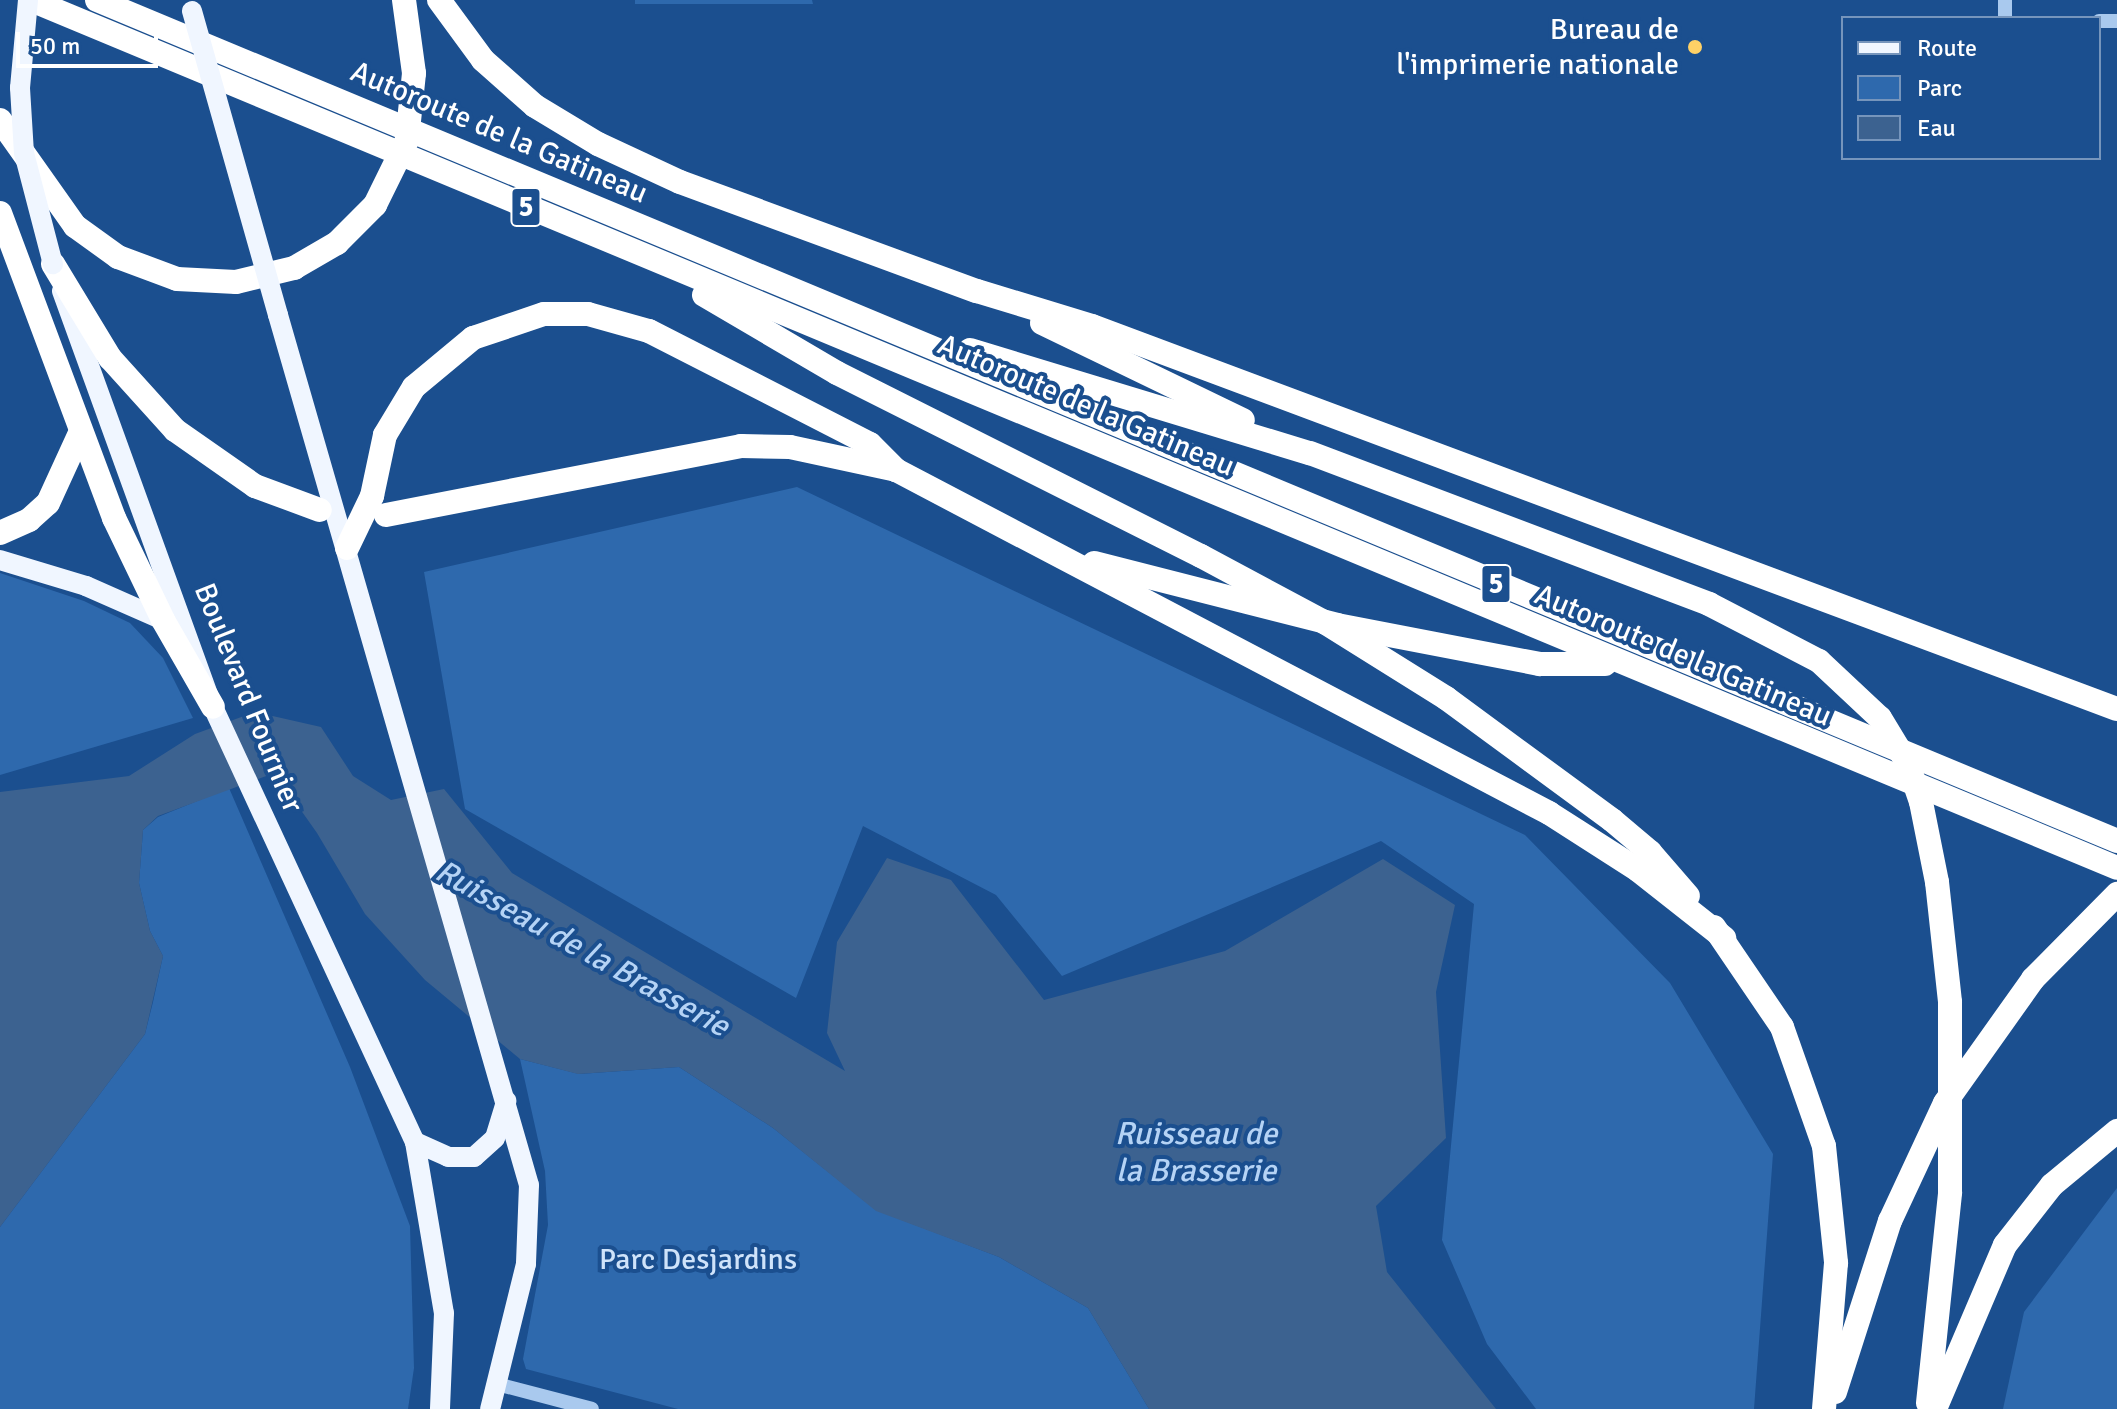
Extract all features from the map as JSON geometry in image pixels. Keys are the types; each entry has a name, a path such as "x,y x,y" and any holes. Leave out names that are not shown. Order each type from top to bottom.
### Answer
{"highway":[{"name":"Autoroute de la Gatineau","path":"30,0 1619,664 2117,868"},
{"name":"Autoroute de la Gatineau","path":"97,0 2117,841"},
{"path":"0,120 75,226 118,257 177,279 236,282 294,268 337,243 375,205 407,140 414,73 404,0"},
{"path":"439,0 495,72 585,137 680,182 977,291 1092,326 2117,709"},
{"path":"0,213 80,433 163,620 213,707"},
{"path":"619,245 837,373 1201,556 1317,618 1446,698 1650,852 1724,938 1782,1027 1824,1146 1836,1263 1826,1409"},
{"path":"53,264 76,314 129,382 189,442 255,486 320,510"},
{"path":"977,291 1310,453"},
{"path":"347,548 372,496 385,435 414,387 473,338 544,314 588,314 649,331 870,444 896,470"},
{"path":"876,324 1101,386 1310,453 1709,604 1819,661 1880,718 1908,764 1921,802 1947,969 1953,1094 1950,1192 1927,1409"},
{"path":"0,533 29,520 48,503 80,433"},
{"path":"386,515 741,446 790,447 896,470 1065,554 1152,608 1549,813 1638,870 1724,938"},
{"path":"1065,554 1231,602 1337,625 1540,664 1619,664"},
{"path":"1826,1409 1886,1233 1931,1127 1987,1038 2068,940 2117,894"},
{"path":"1935,1409 1987,1279 2015,1229 2052,1185 2117,1131"}],"main road":[{"path":"30,0 20,88 24,153 53,264"},
{"path":"189,4 507,1098 529,1185 530,1233 490,1409"},
{"name":"Boulevard Fournier","path":"76,314 213,707 415,1142 443,1300 440,1409"},
{"path":"0,560 86,586 163,620"},
{"path":"415,1142 448,1157 474,1157 495,1138 507,1098"}],"street":[{"path":"497,1384 592,1409"}],"green space":[{"path":"635,0 812,0 813,4 635,4"},
{"path":"797,487 1525,835 1670,983 1773,1154 1754,1409 1536,1409 1487,1344 1442,1240 1474,904 1381,841 1062,976 996,895 863,826 796,998 465,809 424,572"},
{"path":"0,573 84,601 130,623 163,658 193,718 0,775"},
{"path":"229,788 350,1067 410,1226 414,1368 408,1409 0,1409 0,1227 145,1034 153,1002 163,956 150,931 139,883 143,830 158,817"},
{"name":"Parc Desjardins","path":"520,1059 579,1074 679,1067 773,1128 876,1210 999,1257 1088,1308 1149,1409 678,1409 526,1369 523,1359 548,1225 545,1171"},
{"path":"2117,1188 2117,1409 2003,1409 2024,1312"}],"water":[{"name":"Ruisseau de la Brasserie","path":"255,712 321,727 353,776 391,800 444,789 512,873 845,1071 827,1033 837,942 887,858 951,880 1044,1000 1225,951 1383,859 1455,905 1436,992 1446,1138 1376,1206 1387,1272 1496,1409 1149,1409 1088,1308 999,1257 876,1211 773,1128 679,1067 578,1074 520,1059 425,980 365,914 317,833 281,782 269,775 158,816 143,830 139,883 150,931 163,956 145,1034 0,1227 0,792 129,776 195,734"}],"place":[{"name":"Bureau de l'imprimerie nationale","path":"1695,47"}]}
